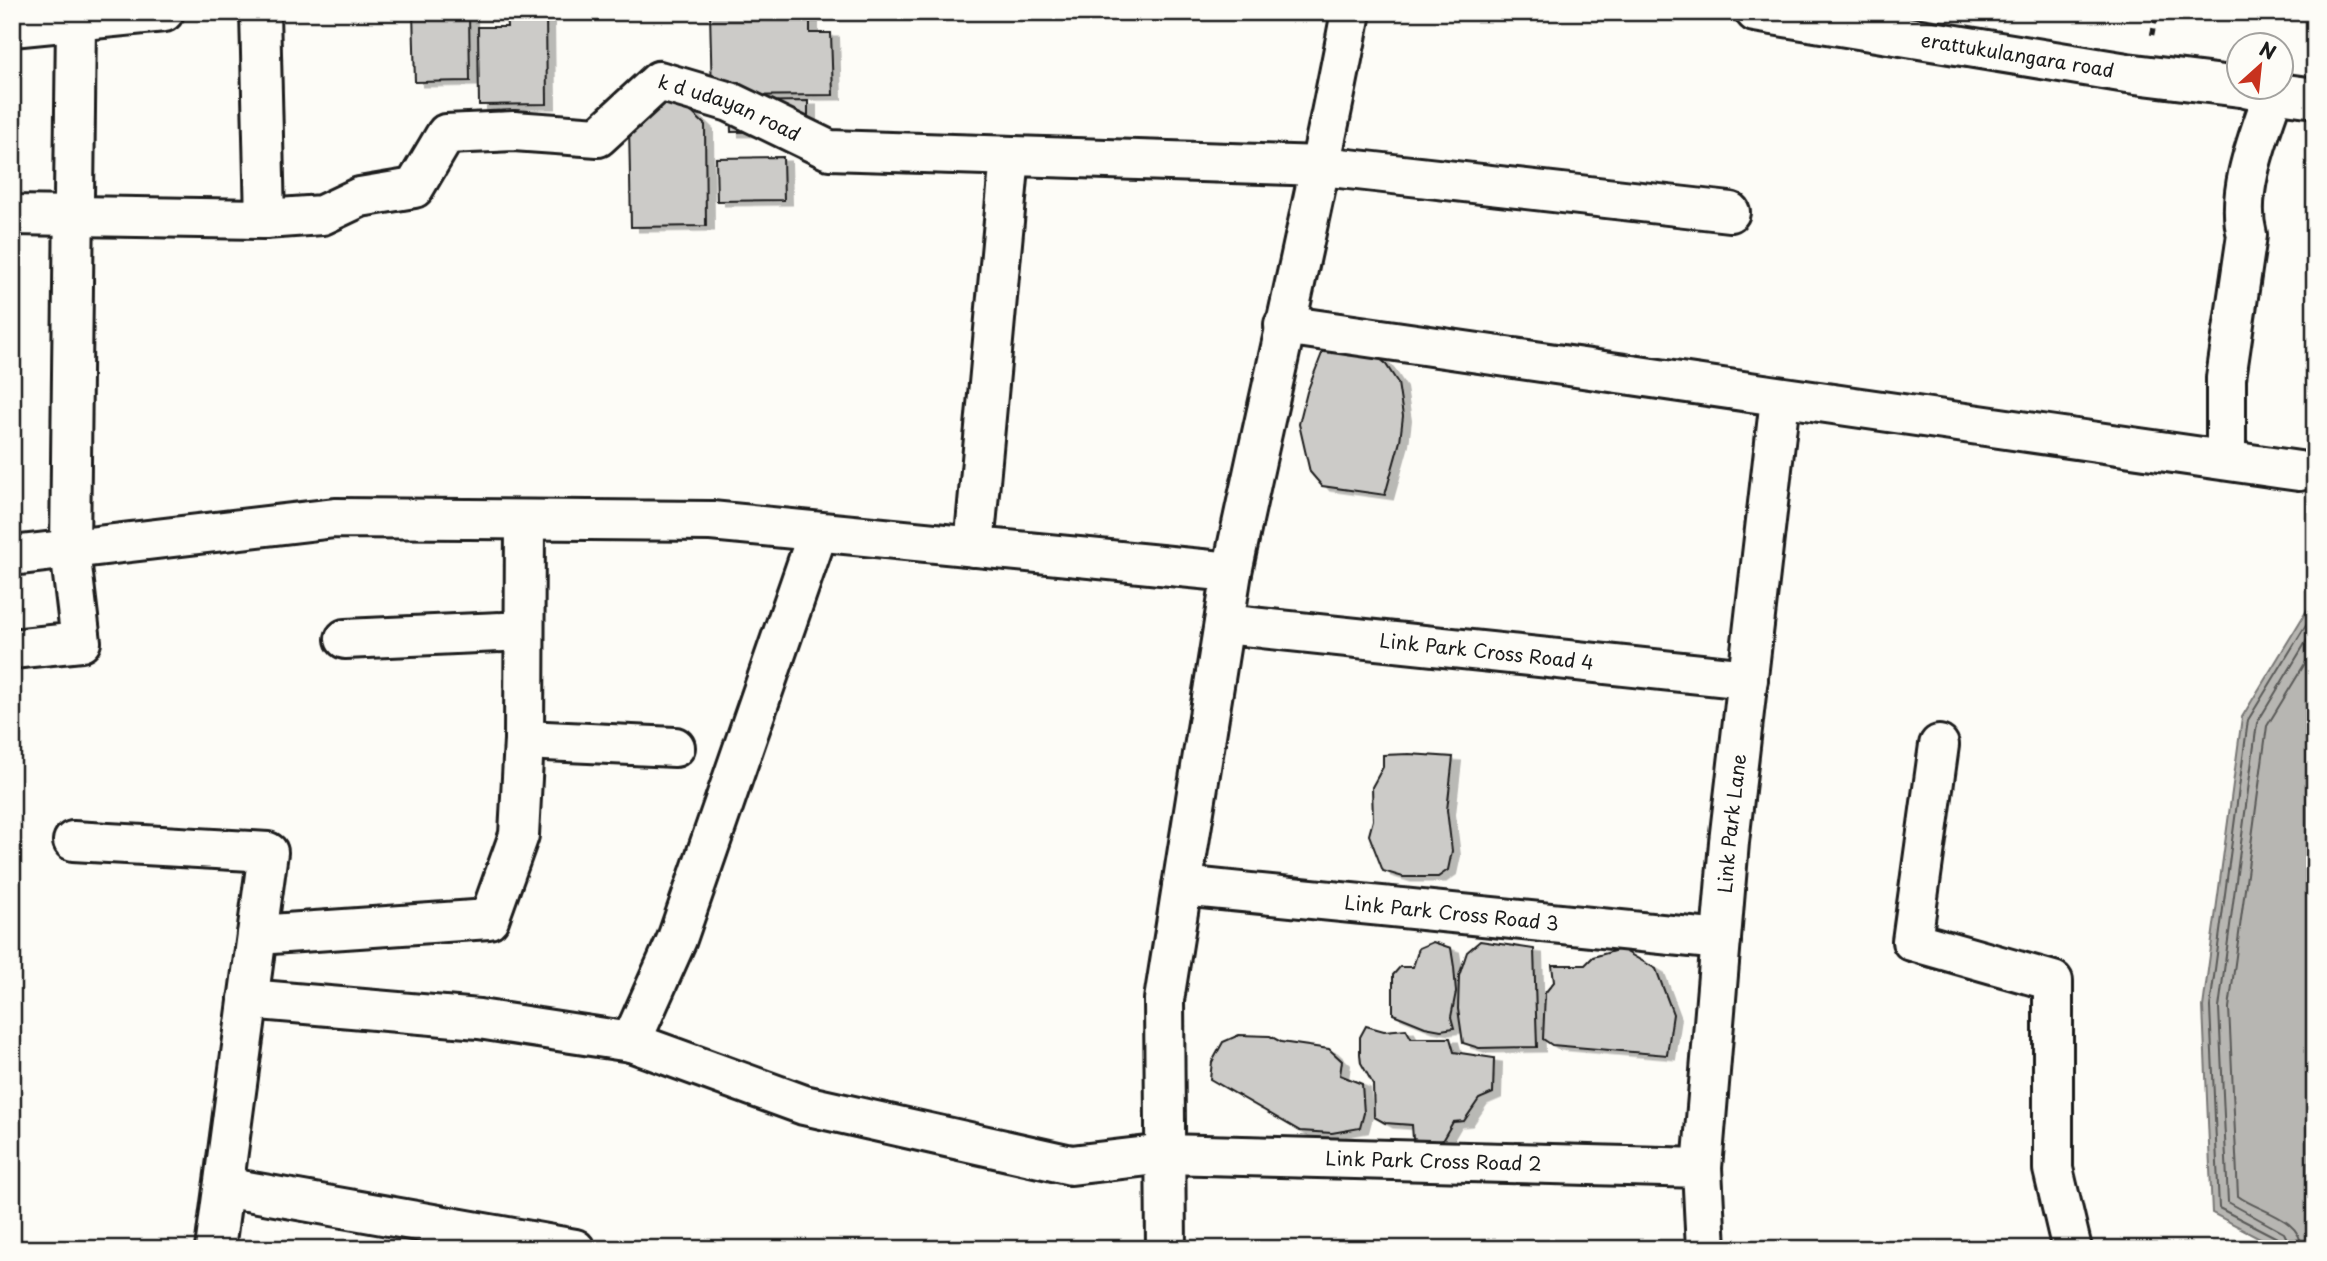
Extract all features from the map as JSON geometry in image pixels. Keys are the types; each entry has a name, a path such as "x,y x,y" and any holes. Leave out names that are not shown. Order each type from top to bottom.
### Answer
{"street":[{"path":"12,27 164,12"},
{"path":"12,215 265,219 260,12"},
{"path":"1166,1249 1164,1000 1232,572 1284,325 1322,166 1351,12"},
{"name":"erattukulangara road","path":"1755,12 2127,73 2226,86"},
{"path":"12,649 81,642 70,550 76,21"},
{"name":"k d udayan road","path":"265,219 322,215 360,197 414,188 446,134 514,131 598,137 659,81 730,102 829,150 1010,156"},
{"name":"erattukulangara road","path":"2296,95 2315,98"},
{"path":"2226,460 2226,378 2247,235 2243,219 2253,151 2251,102"},
{"path":"974,547 1010,156 1322,166 1730,212"},
{"path":"1284,325 1780,399 2299,471"},
{"name":"Link Park Lane","path":"1706,1249 1702,1168 1721,940 1780,399"},
{"path":"12,556 335,518 711,521 1232,572"},
{"path":"257,935 489,919 519,835 524,740 525,520"},
{"path":"631,1042 677,939 818,532"},
{"name":"Link Park Cross Road 4","path":"1224,624 1748,679"},
{"path":"345,639 524,631"},
{"path":"524,740 675,747"},
{"path":"1939,745 1912,941 2053,981 2053,1169 2073,1249"},
{"path":"73,841 268,852 215,1249"},
{"name":"Link Park Cross Road 3","path":"1182,886 1721,940"},
{"name":"Link Park Cross Road 2","path":"248,999 480,1019 631,1042 804,1105 1071,1165 1165,1154 1702,1168"},
{"path":"224,1187 575,1249"}],"path":[{"path":"2154,31 2157,12"}],"water":[{"path":"2315,597 2315,1249 2281,1249 2212,1213 2203,1007 2242,717"}],"building":[{"path":"413,12 469,12 470,81 415,82"},
{"path":"506,12 546,12 547,104 479,105 478,27 507,27"},
{"path":"710,12 810,12 810,33 831,33 833,95 712,96"},
{"path":"659,81 705,125 706,226 631,227 629,126"},
{"path":"808,101 808,131 731,132 730,102"},
{"path":"783,157 784,200 717,201 716,158"},
{"path":"1326,343 1367,348 1385,363 1398,383 1403,416 1400,441 1385,495 1322,486 1310,472 1299,424 1307,392"},
{"path":"1383,755 1453,757 1447,810 1452,851 1448,870 1438,877 1403,877 1383,871 1369,835 1373,820 1372,787 1383,767"},
{"path":"1480,941 1534,949 1537,1047 1479,1048 1463,1043 1458,1009 1459,976 1467,952"},
{"path":"1433,942 1451,948 1456,992 1451,1017 1454,1028 1441,1030 1425,1027 1393,1014 1393,975 1400,967 1413,967 1419,948"},
{"path":"1621,949 1656,969 1673,1014 1667,1055 1552,1045 1543,1039 1545,993 1554,982 1552,965 1585,965 1593,957"},
{"path":"1366,1026 1384,1031 1406,1029 1411,1038 1450,1038 1454,1052 1494,1058 1493,1093 1479,1099 1464,1121 1453,1122 1439,1146 1413,1139 1412,1125 1385,1123 1374,1117 1373,1084 1361,1063 1360,1054 1360,1037"},
{"path":"1239,1035 1270,1036 1281,1042 1329,1049 1342,1061 1340,1075 1362,1084 1364,1113 1360,1128 1332,1133 1300,1131 1210,1079 1212,1062 1223,1042"}]}
